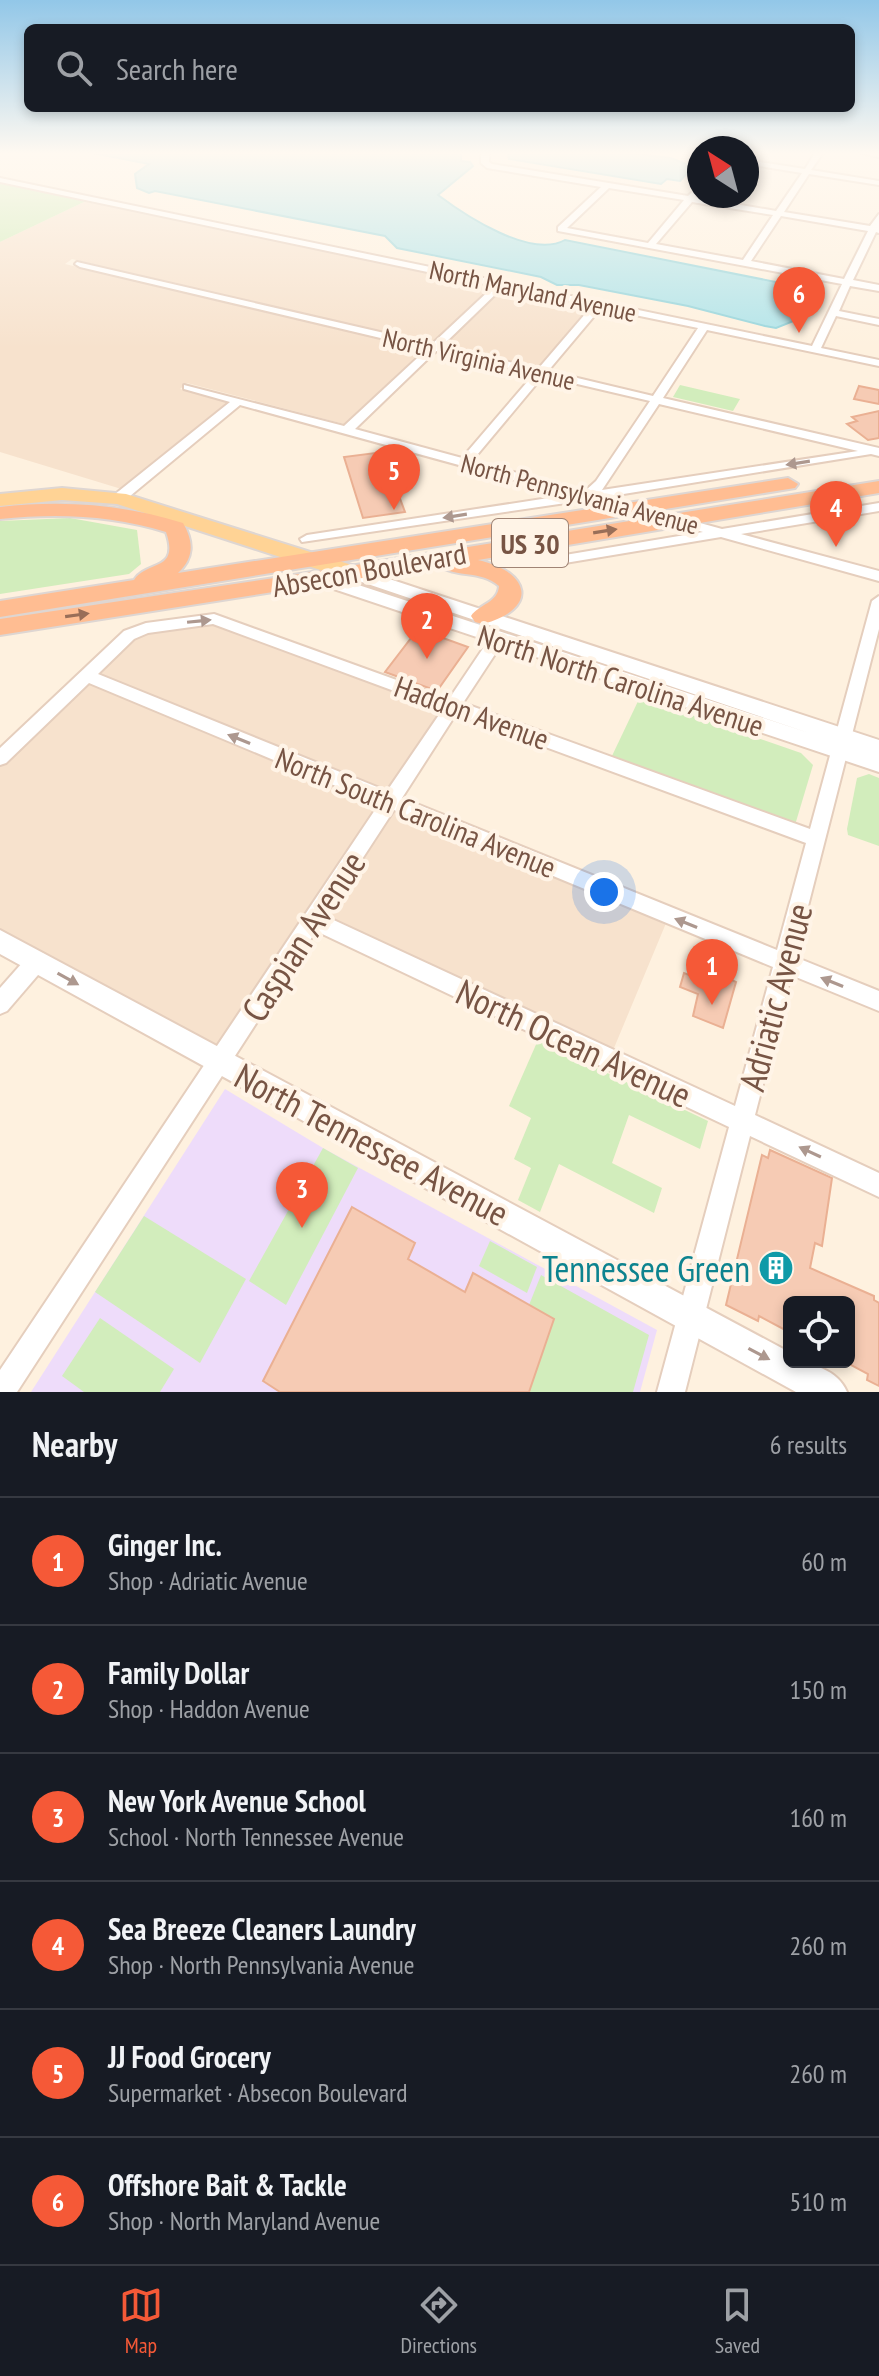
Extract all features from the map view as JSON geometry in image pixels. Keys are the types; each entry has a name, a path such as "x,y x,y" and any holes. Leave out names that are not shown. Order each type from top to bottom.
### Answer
{"highway":[{"name":"Absecon Boulevard","path":"0,627 312,559 625,509 878,458"},
{"name":"Absecon Boulevard","path":"312,559 350,572 879,487"},
{"path":"0,513 89,509 142,518 175,528 182,549 178,560 166,570 136,582 79,596"},
{"path":"390,565 464,564 498,574 510,585 511,597 500,608 483,616"},
{"name":"Absecon Boulevard","path":"0,609 282,565"}],"main road":[{"path":"0,498 62,494 119,498 312,559"},
{"path":"0,506 52,505 89,509"},
{"path":"175,528 282,565 312,559"}],"street":[{"name":"North Maryland Avenue","path":"183,218 879,363"},
{"path":"573,218 561,229 879,288"},
{"path":"650,246 674,218"},
{"path":"745,263 775,218"},
{"path":"802,218 876,230 815,350"},
{"name":"North Virginia Avenue","path":"80,264 655,400 878,458"},
{"path":"347,430 501,284"},
{"path":"465,462 598,305"},
{"path":"835,313 879,322"},
{"path":"587,496 601,484 704,327"},
{"name":"North Pennsylvania Avenue","path":"188,387 879,576"},
{"path":"119,498 238,401"},
{"name":"Absecon Boulevard","path":"312,559 415,523 587,496 878,458"},
{"path":"559,560 879,507"},
{"name":"North North Carolina Avenue","path":"312,559 497,639 842,744 879,748"},
{"name":"North North Carolina Avenue","path":"350,572 842,744 879,764"},
{"name":"Adriatic Avenue","path":"671,1392 879,601"},
{"name":"Haddon Avenue","path":"87,676 125,638 146,628 220,620 817,839"},
{"name":"Caspian Avenue","path":"1,1392 497,639"},
{"path":"0,758 87,676"},
{"name":"North South Carolina Avenue","path":"87,676 879,1001"},
{"name":"North Ocean Avenue","path":"313,920 879,1185"},
{"name":"North Tennessee Avenue","path":"0,941 830,1392"},
{"path":"0,1004 37,961"}],"shaded area":[{"path":"50,218 167,218 590,306 536,369 72,259 65,264 424,349 344,424 187,383 180,389 229,402 128,491 0,452 0,242"},
{"path":"209,619 454,706 392,801 669,916 609,1060 313,921 220,1062 0,941 0,759 125,638"},
{"path":"225,1089 323,1148 657,1330 640,1392 31,1392"}],"green space":[{"path":"0,218 50,218 0,242"},
{"path":"680,385 740,399 733,411 673,397"},
{"path":"70,518 137,530 141,564 129,574 0,594 0,521"},
{"path":"640,697 801,753 813,765 795,825 611,758"},
{"path":"869,774 879,778 879,846 848,835 847,829 857,778"},
{"path":"538,1040 708,1121 700,1149 629,1115 612,1163 662,1188 654,1213 559,1164 540,1212 518,1200 531,1168 514,1159 531,1118 509,1106"},
{"path":"323,1148 358,1168 286,1305 249,1281"},
{"path":"144,1216 246,1279 200,1363 95,1292"},
{"path":"490,1241 537,1267 527,1293 479,1266"},
{"path":"541,1275 649,1335 633,1392 529,1392 554,1320 529,1305"},
{"path":"100,1318 174,1369 160,1392 84,1392 62,1376"}],"water":[{"path":"293,218 472,218 517,240 535,244 565,240 801,287 801,290 812,292 801,318 776,328 688,306 579,285 557,285 541,277 397,248 385,236"}],"building":[{"path":"859,386 879,390 879,404 854,399"},
{"path":"879,411 879,438 868,440 847,424 857,421 852,417"},
{"path":"383,452 391,475 405,473 409,483 395,485 405,512 363,518 344,457"},
{"path":"418,629 468,647 437,691 385,672"},
{"path":"694,962 736,982 723,1028 693,1016 698,994 680,987 684,973 689,975"},
{"name":"Tennessee Green","path":"770,1150 832,1178 822,1246 815,1243 810,1268 874,1296 879,1303 879,1386 867,1380 868,1374 855,1367 855,1296 783,1296 783,1329 759,1316 758,1321 726,1305 762,1155 768,1158"},
{"path":"352,1207 415,1243 408,1259 465,1292 473,1273 554,1319 529,1392 280,1392 263,1381"}],"place":[{"name":"Offshore Bait & Tackle","path":"799,333"},
{"name":"JJ Food Grocery","path":"394,510"},
{"name":"Sea Breeze Cleaners Laundry","path":"836,547"},
{"name":"Family Dollar","path":"427,659"},
{"name":"Ginger Inc.","path":"712,1005"},
{"name":"New York Avenue School","path":"302,1228"},
{"name":"Tennessee Green","path":"776,1268"}]}
